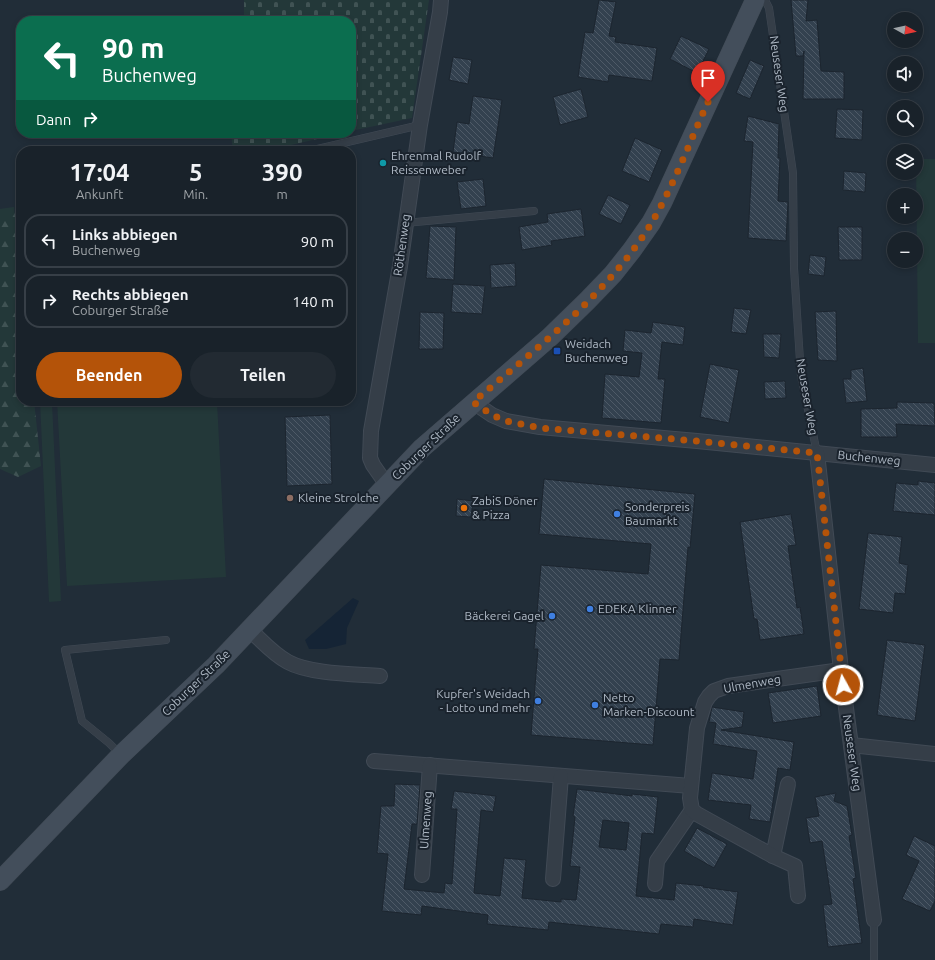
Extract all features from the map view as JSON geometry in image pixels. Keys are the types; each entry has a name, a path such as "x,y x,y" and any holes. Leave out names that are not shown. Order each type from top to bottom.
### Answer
{"main road":[{"name":"Coburger Straße","path":"0,881 121,755 216,665 422,448 550,336 588,301 613,274 651,223 662,203 755,0"}],"street":[{"name":"Röthenweg","path":"387,485 370,458 371,431 400,266 420,125 441,0"},
{"name":"Buchenweg","path":"473,402 492,415 506,421 540,428 697,441 935,465"},
{"name":"Neuseser Weg","path":"817,453 841,670 874,920"},
{"path":"250,630 277,655 292,664 318,671 380,676"},
{"name":"Ulmenweg","path":"692,810 690,798 698,728 705,702 714,691 728,686 841,670"},
{"path":"851,745 935,754"},
{"path":"374,761 691,786"},
{"name":"Ulmenweg","path":"422,875 430,765"},
{"path":"553,879 561,776"},
{"path":"773,856 788,784"},
{"path":"655,884 658,861 692,810 773,856 795,866 798,896"}],"lane":[{"name":"Neuseser Weg","path":"765,0 769,8 793,173 794,268 801,376 817,453"},
{"path":"330,146 420,125"},
{"path":"405,224 534,211"},
{"path":"121,755 82,721 64,650 166,640"},
{"name":"Neuseser Weg","path":"874,920 874,960"}],"green space":[{"path":"244,0 429,0 412,118 356,130 356,16 244,16"},
{"path":"232,138 322,138 286,146 232,146"},
{"path":"923,159 935,159 935,343 918,343 917,268 923,268 923,232 917,232 917,224 923,224 923,188 916,188 916,180 923,180"},
{"path":"14,207 16,227 16,406 35,406 41,466 18,477 0,469 0,209"},
{"path":"40,406 52,406 61,601 49,602"},
{"path":"57,406 217,406 226,577 67,586"}],"water":[{"path":"353,598 359,601 347,628 346,644 326,649 309,649 305,640"}],"building":[{"path":"599,0 616,2 609,36 616,37 615,42 657,48 652,81 609,75 608,82 578,77 585,32 593,33"},
{"path":"791,0 808,0 806,21 817,20 821,71 844,72 844,99 803,99 804,51 803,56 796,56"},
{"path":"681,36 709,49 697,73 670,59"},
{"path":"453,57 472,60 468,84 449,80"},
{"path":"750,60 764,66 750,99 736,93"},
{"path":"581,89 588,117 560,125 553,97"},
{"path":"473,96 502,100 493,158 453,152 457,122 469,124"},
{"path":"837,109 863,110 862,140 835,138"},
{"path":"748,116 779,124 778,158 780,158 778,201 788,202 786,241 748,238 753,142 744,141"},
{"path":"635,138 662,150 649,182 622,171"},
{"path":"844,171 866,173 865,192 843,190"},
{"path":"483,179 486,206 461,209 457,182"},
{"path":"608,195 630,205 621,224 599,214"},
{"path":"581,209 585,236 551,241 552,245 522,250 519,227 548,222 547,214"},
{"path":"430,226 456,227 454,280 426,278"},
{"path":"838,227 862,227 862,260 839,260"},
{"path":"810,255 826,257 824,276 808,274"},
{"path":"515,263 516,286 491,288 490,265"},
{"path":"453,284 485,286 482,314 451,312"},
{"path":"734,308 751,310 746,334 731,332"},
{"path":"836,311 837,361 818,360 815,312"},
{"path":"420,312 444,313 443,349 419,349"},
{"path":"653,322 685,327 683,345 662,342 658,379 665,379 661,423 602,418 605,374 639,377 642,353 623,351 625,330 651,333"},
{"path":"763,334 781,334 779,358 764,357"},
{"path":"710,364 739,370 729,423 700,417"},
{"path":"863,368 867,401 846,403 843,379 851,379 851,370"},
{"path":"785,381 786,398 765,399 764,382"},
{"path":"897,402 934,403 935,426 896,424 897,437 861,437 861,409 897,408"},
{"path":"330,415 332,484 287,486 285,417"},
{"path":"544,479 695,494 690,548 688,547 679,660 660,659 653,745 531,735 538,649 534,649 541,565 648,574 651,544 539,534"},
{"path":"918,481 935,483 935,515 893,511 896,483 918,485"},
{"path":"457,499 473,501 471,517 456,516"},
{"path":"791,514 796,545 788,546 797,608 800,607 804,634 760,640 757,619 754,619 740,522"},
{"path":"868,533 902,537 899,563 908,565 905,594 895,593 893,613 859,609"},
{"path":"887,640 925,645 915,721 877,715"},
{"path":"817,686 821,716 773,723 768,693"},
{"path":"712,707 744,712 742,727 721,730 794,742 790,770 778,768 770,822 749,819 751,805 708,800 712,773 753,779 757,751 713,744 716,723 709,722"},
{"path":"395,784 420,785 417,824 412,824 404,889 444,893 445,883 452,884 457,809 451,809 454,791 496,796 493,812 481,810 474,893 500,896 504,858 526,860 522,898 561,902 561,899 576,900 580,867 570,866 575,817 573,816 577,789 632,796 632,794 658,797 654,834 642,833 636,896 674,900 676,883 738,892 733,925 694,919 693,927 661,924 659,934 549,922 548,930 487,924 488,915 422,906 421,915 382,911 388,854 377,853 381,806 394,806","holes":["603,820 629,823 626,850 599,847"]},
{"path":"836,793 834,801 847,806 852,835 849,836 856,878 853,879 862,943 828,947 823,905 832,904 822,841 810,843 806,818 819,816 815,797"},
{"path":"697,828 727,844 714,868 684,851"},
{"path":"914,836 935,846 935,901 930,911 902,899 919,861 906,855"}],"place":[{"name":"Ehrenmal Rudolf Reissenweber","path":"383,163"},
{"name":"Weidach Buchenweg","path":"557,351"},
{"name":"Kleine Strolche","path":"290,498"},
{"name":"ZabiS Döner & Pizza","path":"464,508"},
{"name":"Sonderpreis Baumarkt","path":"617,514"},
{"name":"EDEKA Klinner","path":"590,609"},
{"name":"Bäckerei Gagel","path":"552,616"},
{"name":"Kupfer's Weidach - Lotto und mehr","path":"538,701"},
{"name":"Netto Marken-Discount","path":"595,705"}],"route":[{"path":"708,102 662,203 651,223 632,250 613,274 588,301 550,336 473,402 492,415 506,421 540,428 817,453 843,685"}]}
